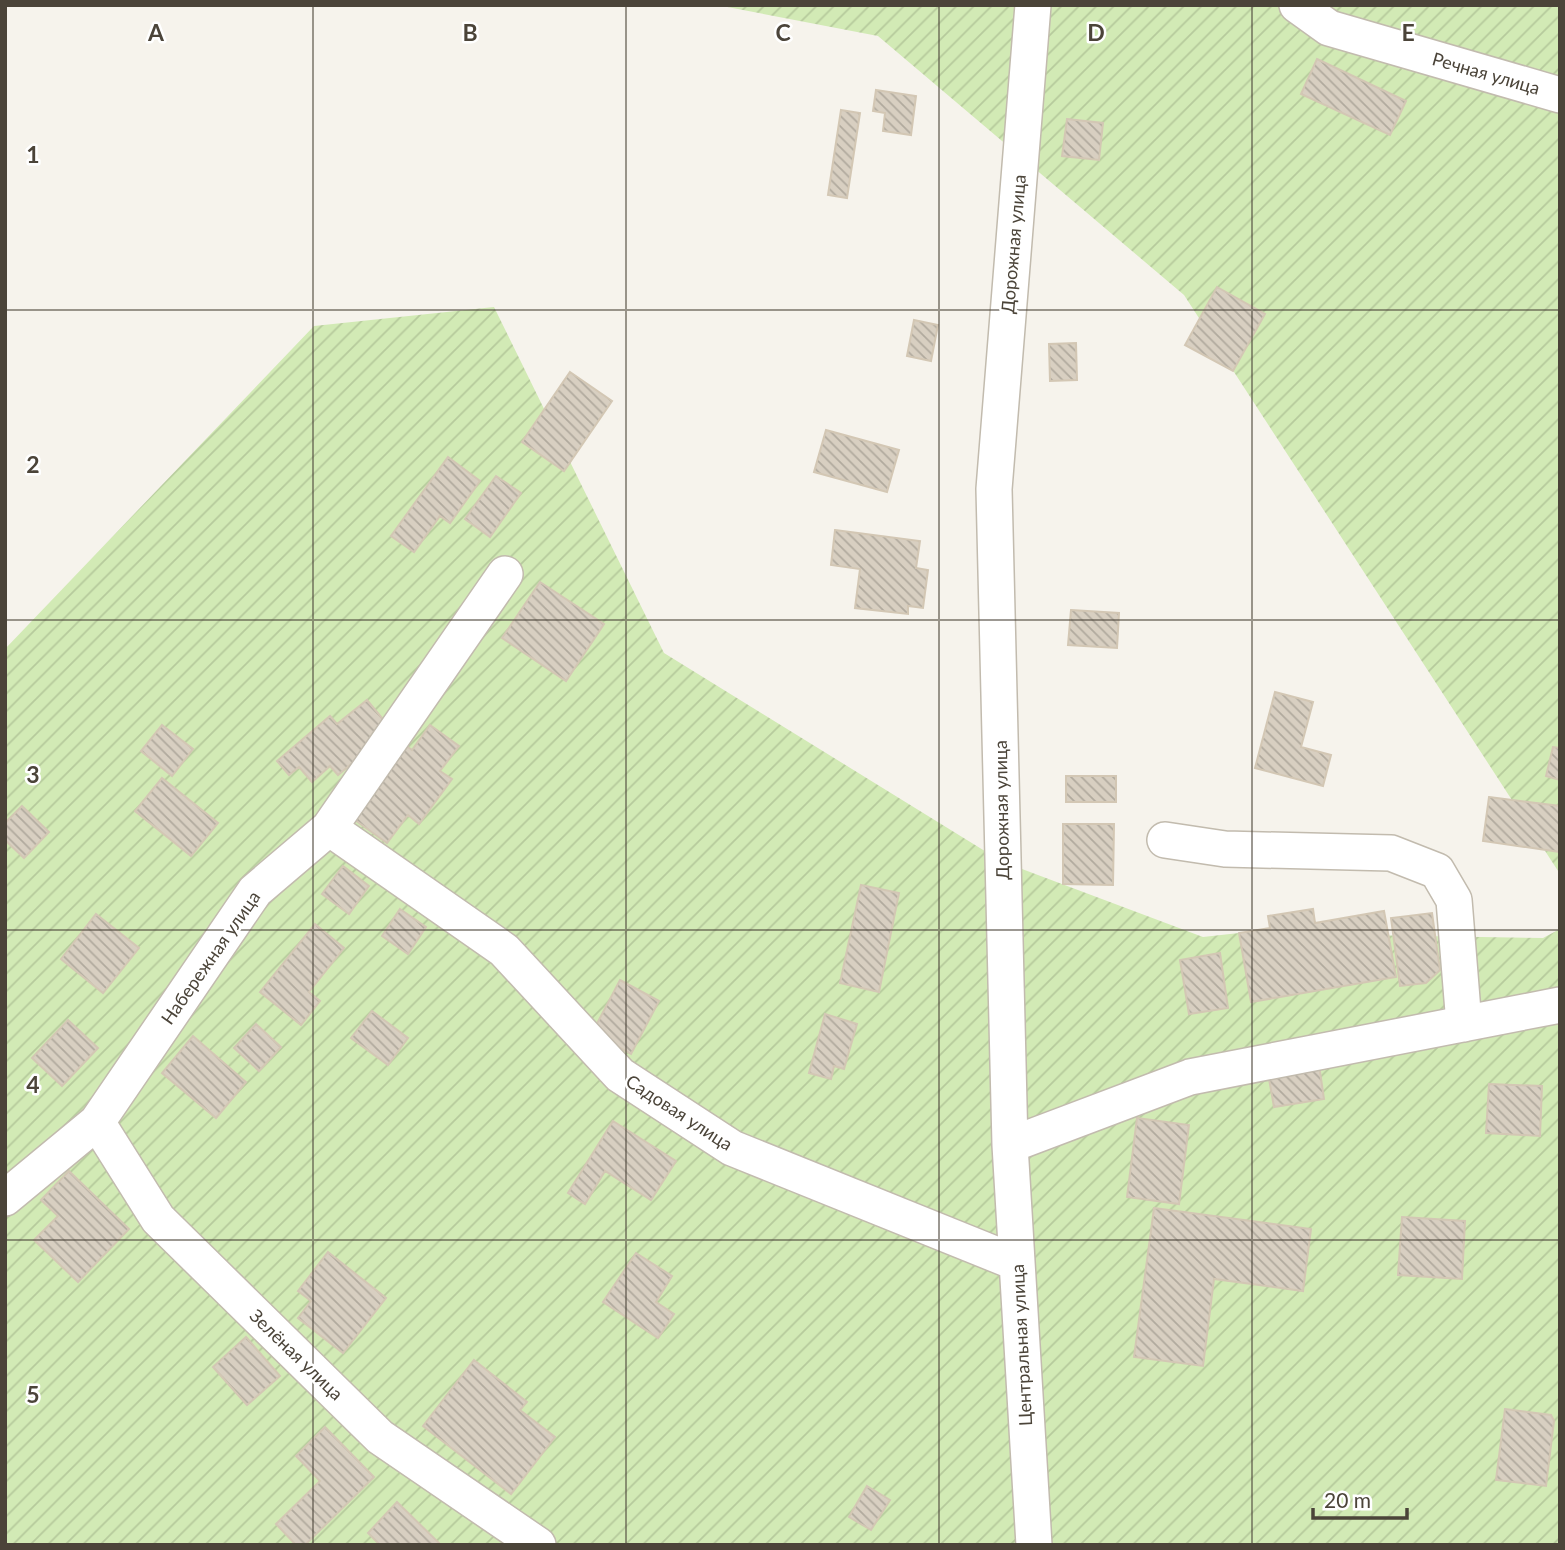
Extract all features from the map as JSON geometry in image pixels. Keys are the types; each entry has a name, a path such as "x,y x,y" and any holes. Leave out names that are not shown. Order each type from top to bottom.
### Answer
{"street":[{"name":"Дорожная улица","path":"1010,1145 994,489 1034,5"},
{"name":"Речная улица","path":"1297,5 1329,29 1560,95"},
{"name":"Набережная улица","path":"5,1198 97,1122 255,891 329,828 505,574"},
{"name":"Садовая улица","path":"329,828 504,950 620,1074 732,1148 1017,1263"},
{"path":"1165,840 1224,849 1391,853 1437,872 1454,900 1464,1024"},
{"path":"1010,1145 1190,1077 1560,1005"},
{"name":"Зелёная улица","path":"97,1122 158,1219 380,1437 538,1545"},
{"name":"Центральная улица","path":"1010,1145 1034,1545"}],"green space":[{"path":"717,5 1560,5 1560,874 1184,295 878,36"},
{"path":"494,307 664,653 1001,861 1203,937 1239,933 1543,938 1560,929 1560,1545 5,1545 5,649 314,326"}],"building":[{"path":"1317,59 1406,101 1390,135 1301,94"},
{"path":"876,90 916,96 911,135 883,131 885,113 873,111"},
{"path":"841,110 860,113 847,198 828,195"},
{"path":"1067,119 1103,123 1099,160 1062,156"},
{"path":"1217,287 1265,314 1233,371 1185,345"},
{"path":"914,320 938,325 931,361 907,356"},
{"path":"1076,343 1077,380 1050,381 1049,344"},
{"path":"570,372 612,401 564,471 522,442"},
{"path":"826,430 899,450 887,492 814,472"},
{"path":"448,457 480,481 450,523 440,516 414,552 391,536"},
{"path":"496,476 521,493 490,537 465,519"},
{"path":"835,530 920,541 916,568 928,570 923,608 908,606 908,614 855,608 860,569 831,565"},
{"path":"540,582 604,624 566,681 502,638"},
{"path":"1071,610 1119,613 1117,648 1068,645"},
{"path":"1275,692 1313,702 1301,747 1331,755 1323,786 1255,768"},
{"path":"367,700 392,730 338,775 330,766 312,782 299,767 289,775 277,761 330,716 337,724"},
{"path":"162,725 193,749 172,776 141,751"},
{"path":"430,725 459,746 440,771 452,779 419,824 408,815 387,843 348,815 401,742 412,750"},
{"path":"1553,747 1560,748 1560,780 1546,776"},
{"path":"1066,776 1116,776 1116,802 1066,802"},
{"path":"162,778 218,823 191,856 135,811"},
{"path":"1489,797 1560,806 1560,852 1483,841"},
{"path":"22,806 49,832 24,858 5,840 5,823"},
{"path":"1063,824 1114,824 1113,885 1063,884"},
{"path":"343,866 369,886 349,914 322,894"},
{"path":"861,885 899,893 879,992 840,983"},
{"path":"400,909 426,927 408,954 382,936"},
{"path":"1313,909 1315,923 1384,911 1396,977 1251,1002 1239,933 1270,928 1268,916"},
{"path":"1432,913 1440,970 1426,983 1400,986 1391,918"},
{"path":"96,914 139,948 103,993 61,959"},
{"path":"315,924 344,948 309,992 320,1001 301,1025 260,992"},
{"path":"1220,953 1228,1008 1189,1014 1180,960"},
{"path":"620,980 659,1001 631,1054 592,1033"},
{"path":"372,1011 408,1038 388,1065 351,1038"},
{"path":"825,1014 857,1024 844,1069 834,1066 831,1079 809,1073"},
{"path":"68,1020 98,1048 62,1086 32,1058"},
{"path":"256,1024 281,1047 259,1071 234,1048"},
{"path":"193,1036 246,1082 216,1118 162,1073"},
{"path":"1319,1065 1324,1099 1274,1107 1268,1073"},
{"path":"1489,1084 1542,1086 1540,1136 1486,1133"},
{"path":"1137,1118 1189,1125 1179,1204 1127,1197"},
{"path":"613,1121 676,1161 651,1200 605,1171 585,1204 568,1193"},
{"path":"69,1171 129,1229 78,1282 34,1240 58,1216 41,1200"},
{"path":"1154,1208 1311,1229 1303,1291 1214,1279 1203,1366 1134,1357"},
{"path":"1402,1217 1465,1221 1462,1279 1398,1275"},
{"path":"328,1252 386,1298 343,1353 298,1318 311,1301 298,1291"},
{"path":"636,1253 672,1276 656,1302 674,1314 658,1338 603,1302"},
{"path":"246,1337 280,1376 247,1405 213,1367"},
{"path":"474,1360 527,1402 520,1410 555,1437 511,1494 423,1426"},
{"path":"1505,1409 1551,1415 1554,1421 1546,1486 1496,1480"},
{"path":"325,1427 374,1477 305,1545 296,1545 276,1524 320,1481 296,1456"},
{"path":"867,1486 890,1500 871,1530 849,1517"},
{"path":"397,1502 441,1545 380,1545 368,1533"}]}
